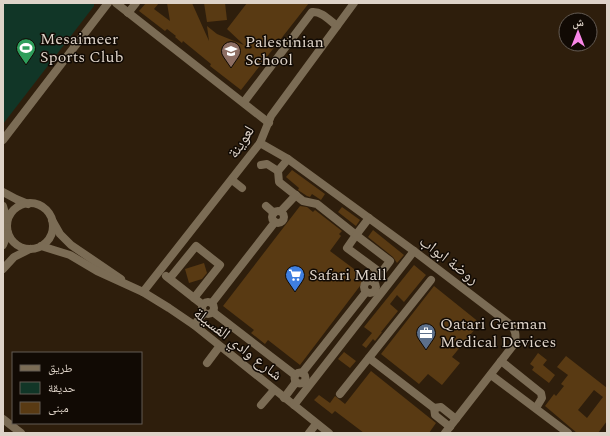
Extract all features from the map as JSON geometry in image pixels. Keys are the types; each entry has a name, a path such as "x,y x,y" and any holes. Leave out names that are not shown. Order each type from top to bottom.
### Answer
{"street":[{"path":"3,140 108,3"},
{"path":"116,3 269,123"},
{"path":"128,13 136,3"},
{"name":"لعوينة","path":"143,292 260,143 271,116 354,3"},
{"path":"244,102 312,12 322,15 337,26"},
{"name":"روضة ابواب","path":"260,143 288,159 414,250 514,329 516,333 515,343 448,430"},
{"path":"288,159 278,171 279,182 303,201 317,204 390,261 381,273 376,289"},
{"path":"261,165 266,164 278,171"},
{"path":"232,180 242,188"},
{"path":"3,192 28,204 40,206 49,214 52,220 53,228 51,235 41,246 30,249 14,257 3,269"},
{"path":"278,212 296,195"},
{"path":"7,220 15,209 28,204"},
{"path":"3,206 7,220 8,233 11,239 23,248 30,249"},
{"path":"212,303 275,222 280,223 284,220 284,215 266,206"},
{"path":"369,218 347,248 381,273"},
{"name":"شارع وادي الفسيلة","path":"52,220 60,234 71,245 127,284"},
{"path":"3,245 8,233"},
{"name":"شارع وادي الفسيلة","path":"41,246 70,255 103,274 143,292 194,325 328,433"},
{"path":"170,278 196,246 208,255 220,265 194,298"},
{"path":"284,398 302,379 376,289 414,250"},
{"path":"160,270 194,298 208,314 213,312"},
{"path":"294,405 302,379 366,292 363,288 365,283 370,280 376,289"},
{"path":"340,394 431,280"},
{"path":"194,325 206,303 212,303"},
{"path":"212,303 215,308 213,312"},
{"path":"213,312 302,379"},
{"path":"207,363 219,346"},
{"path":"369,358 434,408 435,415 448,430"},
{"path":"501,361 542,394 542,398 536,408"},
{"path":"491,375 568,433"},
{"path":"261,406 274,390"},
{"path":"434,408 441,406 456,419"},
{"path":"3,419 21,433"},
{"path":"309,433 316,424"}],"green space":[{"name":"Mesaimeer Sports Club","path":"3,3 94,3 94,6 3,124"}],"building":[{"path":"146,3 159,3 154,9 170,21 167,3 192,3 209,41 207,26 217,34 244,45 227,29 247,3 309,3 241,90 210,66 211,64 183,41 182,43 167,29 165,31 139,11"},
{"path":"204,3 225,3 227,20 207,22"},
{"path":"292,170 325,194 321,200 312,194 310,197 307,196 298,190 299,188 286,177"},
{"name":"Safari Mall","path":"300,206 307,207 313,212 315,210 342,231 339,234 341,236 330,251 366,278 300,365 268,340 265,344 251,333 254,330 223,306"},
{"path":"342,207 360,220 356,226 338,212"},
{"path":"373,230 404,255 397,263 393,257 368,237"},
{"path":"204,263 207,273 202,279 189,283 185,269"},
{"path":"414,265 426,275 404,302 397,295 390,304 398,311 375,341 373,339 366,348 362,345 372,333 364,327"},
{"path":"434,286 480,323 452,357 460,363 442,385 428,374 419,384 381,354"},
{"path":"344,352 356,361 350,368 338,359"},
{"path":"538,353 547,360 543,365 555,375 549,383 532,370 534,367 530,364"},
{"path":"566,356 607,388 607,421 598,433 577,433 545,406 554,394 556,396 564,386 561,384 568,375 557,367","holes":["594,390 603,397 587,418 578,410"]},
{"path":"371,371 436,423 429,433 364,433 335,411 332,414 314,400 319,395 330,403 335,396 345,404"}],"place":[{"name":"Mesaimeer Sports Club","path":"26,65"},
{"name":"Palestinian School","path":"231,68"},
{"name":"Safari Mall","path":"295,292"},
{"name":"Qatari German Medical Devices","path":"426,350"}]}
